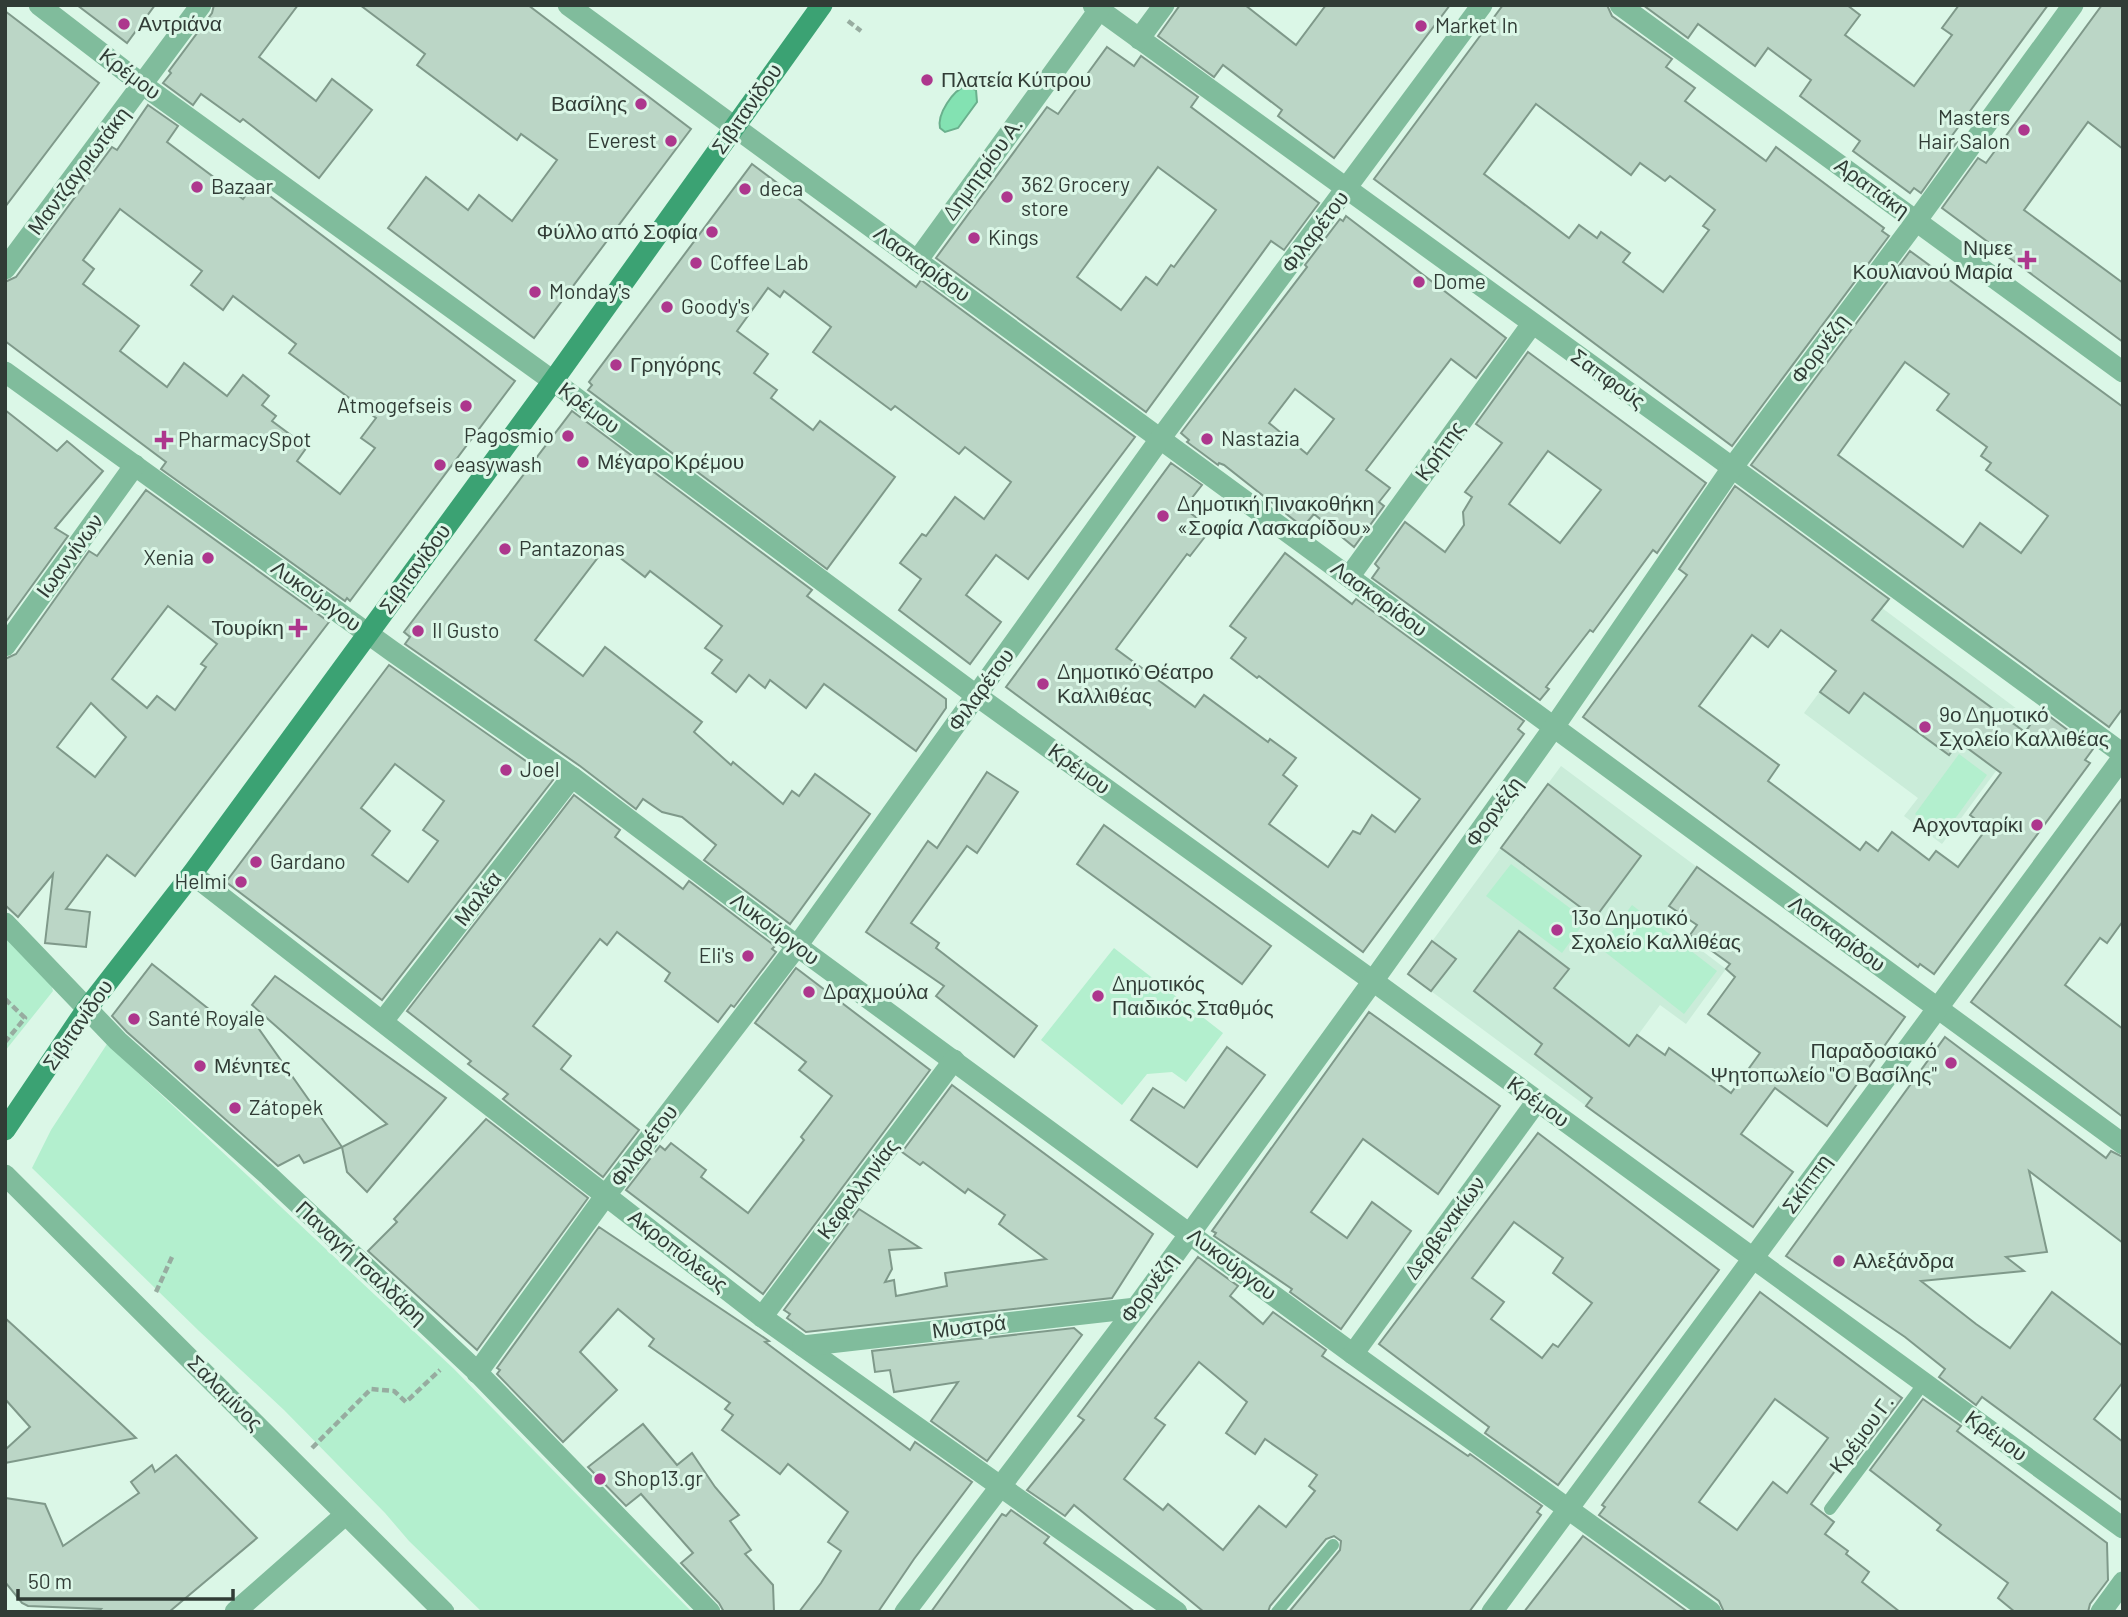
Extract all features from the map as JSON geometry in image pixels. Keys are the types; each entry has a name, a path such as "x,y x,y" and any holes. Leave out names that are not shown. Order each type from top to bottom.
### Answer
{"main road":[{"name":"Σιβιτανίδου","path":"5,1130 86,1010 192,874 553,381 822,5"}],"street":[{"name":"Κρέμου","path":"39,5 144,85 553,381 977,696 2123,1528"},
{"name":"Μαντζαγριωτάκη","path":"5,269 201,5"},
{"name":"Λασκαρίδου","path":"568,5 2123,1143"},
{"path":"1139,39 1164,5"},
{"name":"Φιλαρέτου","path":"475,1371 797,946 1160,439 1482,5"},
{"name":"Αραπάκη","path":"1619,5 2123,372"},
{"name":"Φορνέζη","path":"905,1612 1136,1308 1554,727 1732,468 2073,5"},
{"name":"Σαπφούς","path":"1096,7 1732,468 2123,756"},
{"name":"Δημητρίου Α.","path":"917,261 1096,7"},
{"name":"Κρήτης","path":"1349,577 1532,324"},
{"name":"Λυκούργου","path":"5,372 572,777 797,946 1353,1354 1712,1612"},
{"name":"Ιωαννίνων","path":"5,646 135,465"},
{"name":"Σκίππη","path":"1492,1612 2123,756"},
{"name":"Μαλέα","path":"383,1021 572,777"},
{"name":"Ακροπόλεως","path":"192,874 762,1317 1177,1612"},
{"name":"Παναγή Τσαλδάρη","path":"5,923 86,1010 269,1176 475,1371 710,1612"},
{"name":"Κεφαλληνίας","path":"762,1317 954,1060"},
{"name":"Δερβενακίων","path":"1353,1354 1537,1101"},
{"name":"Σαλαμίνος","path":"5,1175 444,1612"},
{"name":"Μυστρά","path":"803,1346 1136,1308"},
{"path":"235,1612 345,1515"},
{"path":"2101,1612 2123,1582"}],"lane":[{"name":"Κρέμου Γ.","path":"1830,1509 1924,1383"},
{"path":"1277,1612 1333,1545"}],"path":[{"path":"848,22 861,31"},
{"path":"5,999 25,1018 5,1042"},
{"path":"153,1320 152,1303 172,1257"},
{"path":"307,1453 371,1389 394,1391 406,1402 442,1368 457,1383 475,1371"}],"shaded area":[{"path":"966,86 976,90 977,102 958,128 945,132 940,128 943,110 956,92"},
{"name":"9ο Δημοτικό Σχολείο Καλλιθέας","path":"1882,608 2033,721 1942,844 1904,816 1918,798 1804,713"},
{"path":"1959,754 1987,775 1943,835 1915,814"},
{"name":"13ο Δημοτικό Σχολείο Καλλιθέας","path":"1561,766 1697,867 1660,919 1726,969 1686,1024 1660,1005 1586,1106 1408,974"},
{"path":"1511,864 1586,920 1562,953 1486,896"},
{"path":"1632,905 1717,971 1684,1014 1600,948"},
{"path":"5,929 51,984 53,991 5,1051"},
{"path":"1114,948 1223,1033 1186,1082 1172,1072 1147,1074 1122,1105 1041,1040"},
{"path":"107,1044 454,1369 692,1612 482,1612 409,1541 284,1410 32,1168 51,1130"}],"building":[{"path":"77,5 155,5 127,43"},
{"path":"214,5 298,5 259,57 316,101 332,79 372,110 319,178 243,119 240,122 201,94 193,105 163,83 212,13"},
{"path":"360,5 528,5 691,129 534,338 388,228 426,177 468,210 479,195 512,221 557,160 521,134 517,140 417,65 425,54"},
{"path":"1180,5 1245,5 1296,45 1326,5 1450,5 1334,158 1278,116 1282,110 1223,65 1214,77 1158,36"},
{"path":"1503,5 1607,5 1612,16 1672,59 1666,67 1695,88 1685,101 1766,161 1776,147 1884,228 1882,231 1889,236 1732,446 1374,179","holes":["1536,104 1631,175 1640,163 1665,181 1670,176 1715,210 1703,226 1709,230 1663,292 1623,262 1630,253 1601,232 1597,238 1579,225 1569,238 1484,174"]},
{"path":"1643,5 1847,5 1860,15 1845,35 1914,86 1952,35 1942,28 1959,5 2048,5 1951,137 1957,142 1921,193 1914,188 1910,193 1853,151 1860,141 1800,96 1811,80 1768,48 1755,66 1698,24 1688,38"},
{"path":"2102,5 2123,5 2123,149 2088,122 2024,210 2123,283 2123,342 1942,208 1978,158 1986,163"},
{"path":"5,11 99,83 5,207"},
{"path":"1107,47 1134,66 1141,56 1198,97 1191,107 1319,203 1284,250 1271,241 1146,412 936,258 1047,107 1058,114","holes":["1158,167 1216,210 1174,267 1171,265 1157,285 1146,277 1121,310 1077,277"]},
{"path":"148,105 178,126 167,142 243,199 254,184 515,381 350,601 347,598 345,601 161,469 166,462 5,341 5,282 16,277 112,147 117,150","holes":["120,209 202,271 191,285 223,310 233,296 296,344 289,353 376,418 361,438 375,448 340,494 297,461 307,447 272,421 276,416 262,405 269,396 243,375 227,396 184,363 167,387 120,351 139,326 83,284 94,269 83,260"]},
{"path":"752,164 916,287 921,280 1135,437 1028,579 996,555 966,595 1001,622 970,664 899,610 921,579 900,563 922,534 926,536 955,497 984,519 1011,482 965,447 959,454 895,406 891,410 813,352 831,327 784,291 780,297 768,288 737,331 768,354 754,373 777,390 771,398 813,430 820,421 895,477 827,569 588,390 592,385 589,382"},
{"path":"1346,216 1506,338 1476,378 1451,359 1366,470 1390,488 1379,502 1384,506 1354,547 1314,514 1303,527 1224,465 1218,465 1187,442 1189,440 1181,433 1307,267 1305,265 1340,219 1343,221","holes":["1295,389 1334,419 1307,454 1269,423"]},
{"path":"1910,251 2123,407 2123,708 2109,727 1751,465","holes":["1905,362 1949,394 1937,410 1987,447 1981,456 1991,463 1986,470 2048,516 2021,553 1980,523 1963,547 1838,455"]},
{"path":"1528,352 1706,483 1657,553 1653,550 1593,632 1590,630 1546,687 1549,689 1540,700 1372,578 1379,568 1375,564 1405,522 1445,552 1464,525 1463,512 1472,497 1465,492 1502,443 1476,424","holes":["1548,451 1601,490 1560,543 1509,504"]},
{"path":"5,410 57,451 67,441 103,471 55,528 68,536 5,623"},
{"path":"572,411 812,590 807,596 946,699 946,708 916,751 824,684 806,708 770,680 765,688 749,675 736,692 712,673 722,660 705,648 722,626 650,571 645,577 606,547 535,640 583,676 605,647 702,722 694,732 731,765 733,762 783,804 792,791 799,796 815,774 870,814 790,924 704,860 716,845 682,817 662,812 643,799 636,809 580,766 405,644 410,637 404,632"},
{"path":"1171,463 1202,485 1184,508 1211,529 1190,556 1187,554 1116,649 1195,707 1204,695 1268,742 1270,739 1296,758 1283,775 1297,786 1269,824 1328,867 1353,831 1360,834 1372,815 1395,832 1420,799 1259,676 1257,678 1231,658 1246,638 1230,626 1285,553 1352,604 1356,599 1524,721 1518,729 1524,734 1363,952 1006,687"},
{"path":"1735,486 1889,599 1872,620 2025,732 2041,710 2093,749 2085,760 2090,763 1934,974 1920,964 1918,967 1583,717 1687,575 1679,569","holes":["1781,630 1836,671 1820,692 1849,713 1864,693 1949,755 1959,742 2001,773 1970,815 1987,828 1958,867 1936,851 1929,860 1892,832 1878,851 1866,842 1860,850 1768,781 1779,765 1699,706 1752,635 1768,647"]},
{"path":"146,490 329,622 135,876 107,855 66,909 90,912 86,947 45,943 53,874 18,917 5,905 5,659 16,654 89,551 97,556","holes":["168,606 217,644 201,664 206,667 175,710 157,696 147,708 112,679","91,703 126,737 95,777 57,747"]},
{"path":"389,665 553,780 382,1000 226,882","holes":["395,764 444,801 423,830 438,841 408,882 372,855 390,831 361,808"]},
{"path":"987,772 1018,792 977,853 967,846 911,923 939,943 936,948 1037,1026 1014,1057 936,996 944,986 866,932 928,841 937,848"},
{"path":"1548,784 1641,856 1595,918 1501,848"},
{"path":"574,795 620,830 615,837 683,889 689,881 775,946 772,949 776,952 734,1007 731,1005 718,1022 665,981 670,973 617,932 607,945 600,939 533,1026 571,1056 561,1069 639,1130 603,1177 503,1099 508,1094 468,1064 471,1061 407,1011"},
{"path":"2123,797 2123,921 2107,943 2100,938 2065,985 2123,1029 2123,1117 1971,1002"},
{"path":"1104,825 1271,946 1242,984 1077,864"},
{"path":"1697,867 1905,1017 1827,1126 1775,1088 1741,1134 1793,1172 1753,1227 1586,1106 1592,1098 1535,1054 1542,1044 1474,991 1519,931 1569,969 1554,988 1629,1046 1637,1035 1665,1055 1669,1048 1731,1093 1760,1053 1708,1014 1735,977 1726,969 1730,964 1690,935 1697,925 1669,906"},
{"path":"1432,941 1456,959 1431,991 1408,974"},
{"path":"152,964 234,1029 247,1012 342,1147 304,1163 299,1155 278,1166 127,1032 112,1016"},
{"path":"796,968 930,1070 763,1294 626,1190 660,1146 665,1150 671,1143 706,1170 701,1177 748,1213 804,1140 801,1137 832,1096 799,1070 806,1062 755,1023"},
{"path":"275,976 446,1098 367,1192 347,1172 342,1147 387,1124 252,1005"},
{"path":"1369,1012 1500,1106 1438,1194 1363,1139 1311,1212 1347,1238 1372,1202 1411,1231 1341,1329 1290,1292 1292,1289 1214,1236 1216,1233 1212,1231"},
{"path":"1945,1037 2106,1158 2111,1151 2123,1157 2123,1243 2029,1171 2047,1252 2006,1257 2024,1271 1921,1281 2010,1348 2052,1292 2123,1346 2123,1382 2094,1419 2123,1442 2123,1501 1982,1397 1976,1405 1939,1377 1945,1369 1905,1337 1786,1256"},
{"path":"1227,1047 1265,1075 1197,1167 1131,1120 1153,1088 1184,1108"},
{"path":"952,1085 1153,1234 1112,1298 806,1332 787,1318 790,1314 784,1310 859,1209 920,1248 889,1250 892,1269 885,1282 894,1280 896,1296 947,1286 945,1273 1046,1259 999,1224 1005,1215 968,1189 965,1193 923,1162 920,1165 902,1152"},
{"path":"486,1119 588,1198 477,1350 368,1251 397,1222 394,1219"},
{"path":"1538,1133 1719,1270 1558,1485 1485,1433 1489,1427 1379,1344","holes":["1514,1222 1563,1258 1553,1273 1592,1303 1558,1347 1553,1344 1542,1358 1491,1319 1504,1302 1472,1278"]},
{"path":"599,1227 769,1341 765,1342 910,1450 915,1442 972,1482 878,1612 799,1612 841,1551 828,1542 848,1512 788,1464 780,1474 722,1430 733,1415 725,1409 730,1403 649,1346 654,1339 618,1309 580,1352 617,1390 563,1442 497,1374 500,1370 497,1368"},
{"path":"1198,1257 1238,1286 1230,1296 1263,1324 1273,1312 1326,1350 1322,1356 1468,1456 1470,1454 1542,1506 1537,1512 1541,1515 1469,1612 1289,1612 1340,1550 1341,1541 1334,1536 1326,1539 1270,1606 1268,1612 1204,1612 1074,1505 1065,1516 1027,1490 1084,1420 1078,1416","holes":["1199,1362 1247,1402 1226,1433 1255,1454 1265,1439 1317,1475 1309,1486 1315,1491 1286,1527 1259,1506 1223,1550 1168,1504 1163,1510 1124,1479 1165,1425 1155,1418"]},
{"path":"1760,1292 1902,1398 1856,1459 1848,1453 1811,1504 1834,1522 1825,1534 1848,1551 1846,1554 1869,1572 1862,1582 1900,1612 1724,1612 1719,1601 1599,1515 1605,1507 1602,1505","holes":["1775,1399 1828,1438 1787,1493 1773,1482 1737,1530 1699,1502"]},
{"path":"5,1318 136,1438 5,1463 5,1450 30,1427 5,1399"},
{"path":"1074,1328 1082,1335 987,1461 931,1421 958,1382 894,1392 890,1370 875,1372 872,1351"},
{"path":"1923,1399 1961,1426 1957,1431 2107,1543 2108,1580 2090,1604 2088,1612 2015,1612 1998,1598 2008,1583 1937,1530 1941,1525 1870,1470"},
{"path":"643,1424 677,1465 692,1453 715,1487 739,1515 730,1521 751,1550 745,1554 773,1585 774,1612 724,1612 719,1603 681,1563 693,1553 641,1494 626,1506 588,1467"},
{"path":"176,1455 257,1538 169,1612 98,1612 101,1609 28,1606 22,1603 5,1582 5,1498 45,1504 63,1546 139,1493 131,1482 152,1465 155,1472"},
{"path":"1011,1510 1049,1537 1044,1543 1135,1612 931,1612 1002,1514 1006,1516"},
{"path":"1583,1536 1688,1612 1524,1612"}],"place":[{"name":"Αντριάνα","path":"124,24"},
{"name":"Market In","path":"1421,26"},
{"name":"Πλατεία Κύπρου","path":"927,80"},
{"name":"Βασίλης","path":"641,104"},
{"name":"Masters Hair Salon","path":"2024,130"},
{"name":"Everest","path":"671,141"},
{"name":"Bazaar","path":"197,187"},
{"name":"deca","path":"745,189"},
{"name":"362 Grocery store","path":"1007,197"},
{"name":"Φύλλο από Σοφία","path":"712,232"},
{"name":"Kings","path":"974,238"},
{"name":"Νιμεε Κουλιανού Μαρία","path":"2027,260"},
{"name":"Coffee Lab","path":"696,263"},
{"name":"Dome","path":"1419,282"},
{"name":"Monday's","path":"535,292"},
{"name":"Goody's","path":"667,307"},
{"name":"Γρηγόρης","path":"616,365"},
{"name":"Atmogefseis","path":"466,406"},
{"name":"Pagosmio","path":"568,436"},
{"name":"Nastazia","path":"1207,439"},
{"name":"PharmacySpot","path":"164,440"},
{"name":"Μέγαρο Κρέμου","path":"583,462"},
{"name":"easywash","path":"440,465"},
{"name":"Δημοτική Πινακοθήκη «Σοφία Λασκαρίδου»","path":"1163,516"},
{"name":"Pantazonas","path":"505,549"},
{"name":"Xenia","path":"208,558"},
{"name":"Τουρίκη","path":"298,628"},
{"name":"Il Gusto","path":"418,631"},
{"name":"Δημοτικό Θέατρο Καλλιθέας","path":"1043,684"},
{"name":"9ο Δημοτικό Σχολείο Καλλιθέας","path":"1925,727"},
{"name":"Joel","path":"506,770"},
{"name":"Αρχονταρίκι","path":"2037,825"},
{"name":"Gardano","path":"256,862"},
{"name":"Helmi","path":"241,882"},
{"name":"13ο Δημοτικό Σχολείο Καλλιθέας","path":"1557,930"},
{"name":"Eli's","path":"748,956"},
{"name":"Δραχμούλα","path":"809,992"},
{"name":"Δημοτικός Παιδικός Σταθμός","path":"1098,996"},
{"name":"Santé Royale","path":"134,1019"},
{"name":"Παραδοσιακό Ψητοπωλείο \"Ο Βασίλης\"","path":"1951,1063"},
{"name":"Μένητες","path":"200,1066"},
{"name":"Zátopek","path":"235,1108"},
{"name":"Αλεξάνδρα","path":"1839,1261"},
{"name":"Shop13.gr","path":"600,1479"}]}
